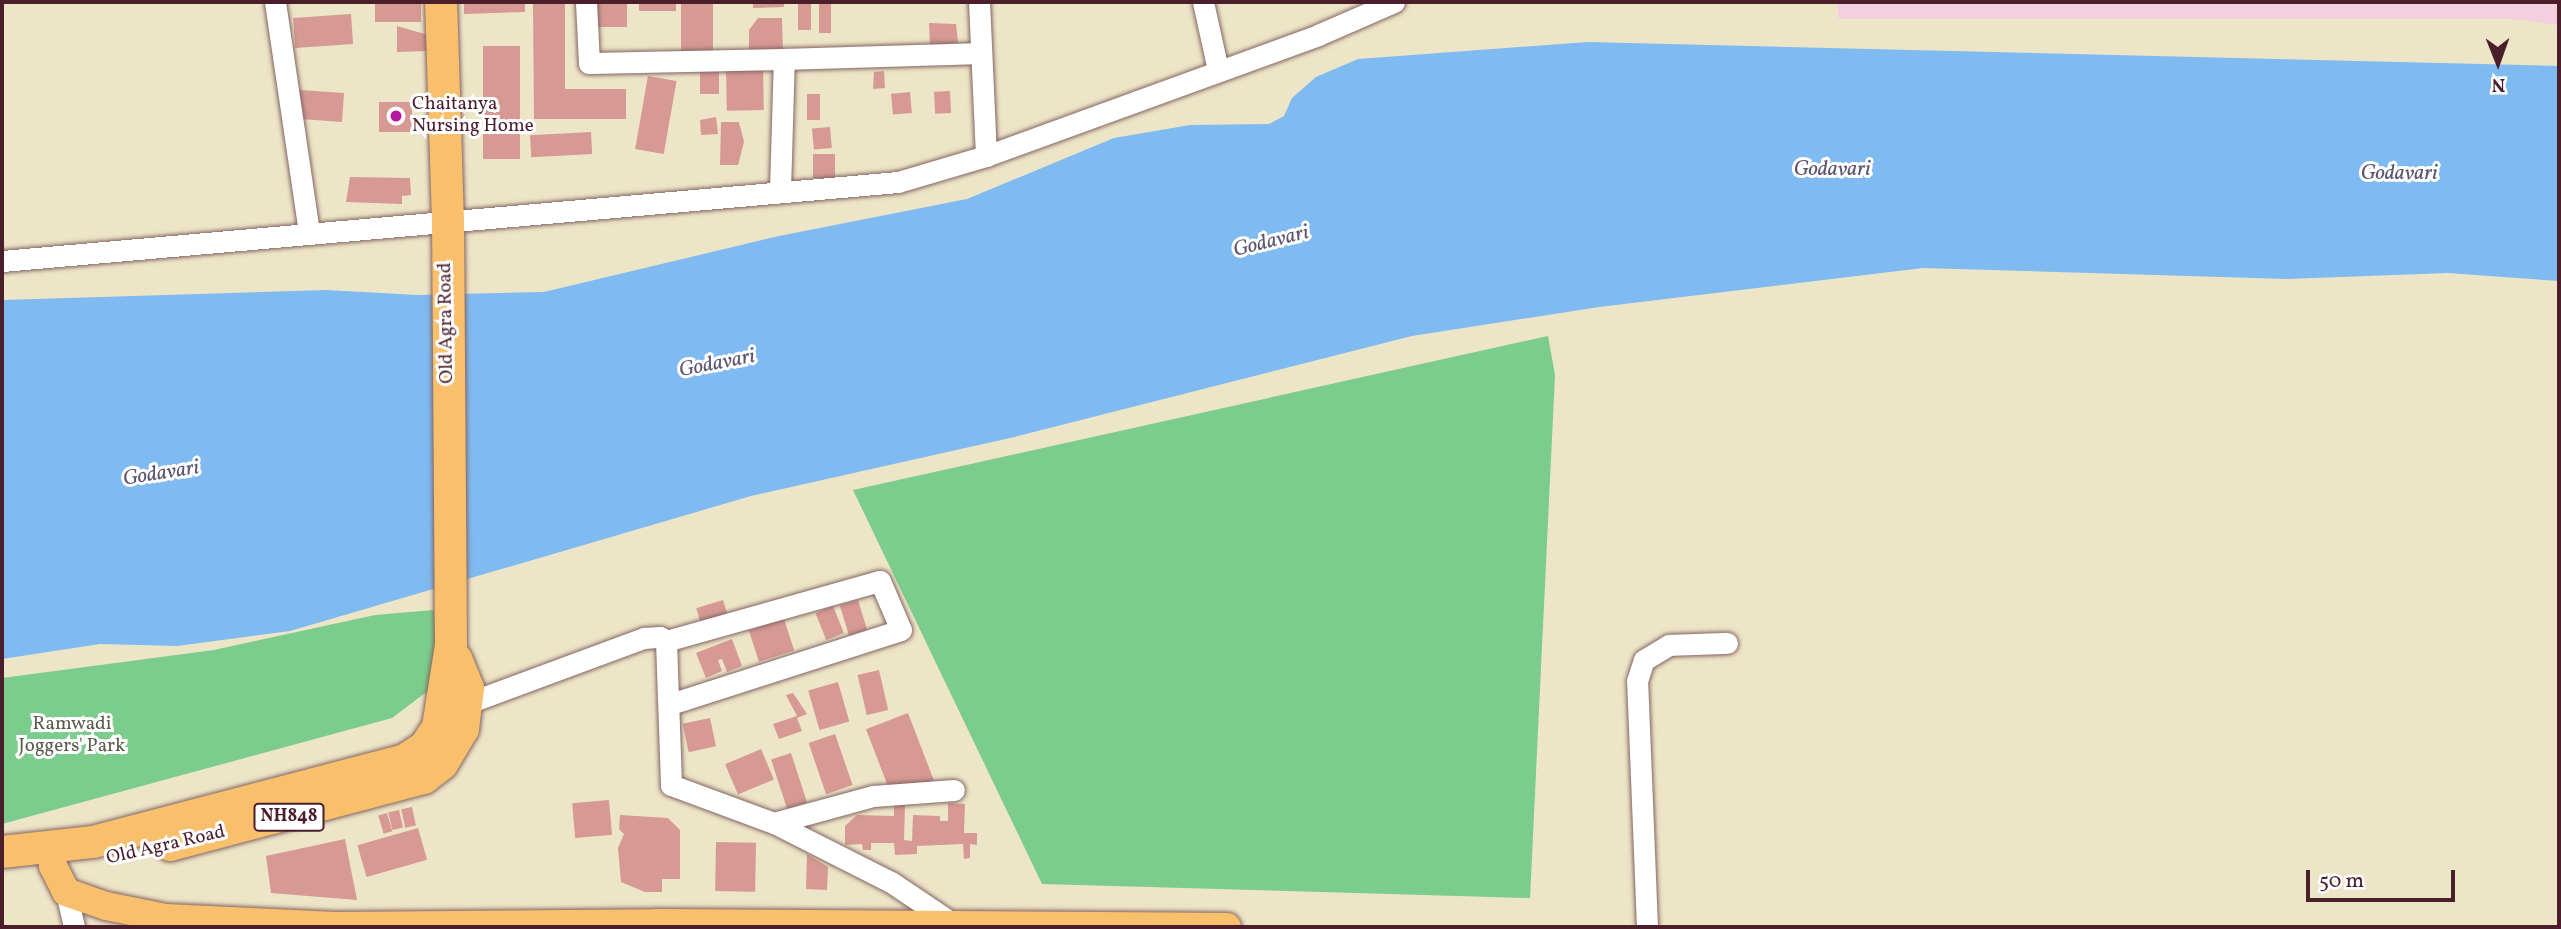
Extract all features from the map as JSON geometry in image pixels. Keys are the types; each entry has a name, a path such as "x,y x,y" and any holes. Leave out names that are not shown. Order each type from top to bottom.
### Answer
{"highway":[{"name":"Old Agra Road","path":"57,868 93,842 405,760 425,747 438,727 451,645 447,236 441,2"},
{"name":"Old Agra Road","path":"2,871 57,868 88,863 238,830 415,781 442,764 454,748 468,703 468,688 451,645"},
{"name":"Old Agra Road","path":"2,852 57,868"}],"main road":[{"path":"57,868 106,906 166,918 390,927 1227,927"}],"street":[{"path":"275,2 309,233"},
{"path":"586,2 589,63 981,53"},
{"path":"979,2 986,156"},
{"path":"1202,2 1218,70"},
{"path":"2,261 309,233 447,236 780,190 898,182 986,156 1394,2"},
{"path":"780,190 784,59"},
{"path":"468,703 644,638 660,637 666,641 880,581 901,630 670,704"},
{"path":"666,641 671,785 774,823 891,882 955,925"},
{"path":"1647,927 1637,681 1644,660 1669,645 1727,643"},
{"path":"774,823 873,796 954,790"},
{"path":"57,868 75,927"}],"shaded area":[{"path":"1837,2 2559,2 2559,25 2513,19 1839,19"}],"green space":[{"path":"1548,336 1555,375 1530,898 1042,884 853,490"},
{"name":"Ramwadi Joggers' Park","path":"434,610 437,684 392,718 2,824 2,678 214,650 375,615"}],"water":[{"name":"Godavari","path":"1588,42 2559,66 2559,281 2448,273 2287,279 1923,268 1599,307 1412,336 1010,438 751,496 290,631 177,646 100,644 2,659 2,300 326,290 417,295 544,292 779,236 967,199 1114,138 1190,125 1269,124 1284,116 1292,98 1316,77 1358,59"}],"building":[{"path":"375,2 421,2 421,22 375,22"},
{"path":"464,2 525,2 525,12 464,14"},
{"path":"597,2 627,2 627,27 597,27"},
{"path":"639,2 676,2 676,11 639,11"},
{"path":"681,2 713,2 713,52 681,52"},
{"path":"753,2 784,2 784,7 753,8"},
{"path":"798,2 811,2 811,30 798,30"},
{"path":"819,2 831,2 831,33 819,33"},
{"path":"533,4 565,4 565,89 626,89 626,119 534,119"},
{"path":"351,14 353,44 295,48 293,18"},
{"path":"758,18 782,18 783,54 749,55 749,30"},
{"path":"929,23 956,24 958,43 930,46"},
{"path":"397,26 428,35 427,51 397,52"},
{"path":"483,46 520,46 520,159 483,159"},
{"path":"763,65 764,110 727,111 726,66"},
{"path":"884,71 885,88 873,89 874,72"},
{"path":"700,72 719,72 719,94 700,94"},
{"path":"648,76 677,81 664,154 635,149"},
{"path":"293,89 344,93 342,122 291,118"},
{"path":"950,91 951,113 935,114 934,92"},
{"path":"910,92 912,113 893,115 891,94"},
{"path":"807,94 820,94 820,120 807,120"},
{"path":"379,102 412,102 412,132 379,132"},
{"path":"716,117 718,134 701,135 700,120"},
{"path":"721,122 739,122 744,142 738,165 720,165"},
{"path":"830,127 832,148 814,149 812,129"},
{"path":"591,132 592,154 531,157 530,135"},
{"path":"813,154 835,154 835,178 813,178"},
{"path":"350,177 410,178 411,195 402,196 402,204 346,202"},
{"path":"723,600 728,616 701,624 696,608"},
{"path":"858,600 867,630 849,635 840,606"},
{"path":"833,606 844,633 826,640 815,613"},
{"path":"784,619 794,650 759,662 749,630"},
{"path":"732,639 742,666 727,672 722,659 718,660 722,671 706,678 696,653"},
{"path":"879,670 888,710 867,715 858,675"},
{"path":"838,682 849,721 820,730 808,691"},
{"path":"793,693 807,714 797,718 802,731 779,739 773,724 797,716 786,695"},
{"path":"908,713 934,780 892,796 866,729"},
{"path":"710,718 716,746 689,752 683,724"},
{"path":"835,734 853,785 826,794 809,743"},
{"path":"761,749 774,779 738,795 725,764"},
{"path":"791,753 807,802 787,809 771,759"},
{"path":"609,800 612,835 575,838 572,803"},
{"path":"948,803 965,804 964,833 977,833 977,845 970,844 970,858 964,859 963,844 917,846 917,854 895,855 894,843 871,843 871,850 863,850 862,844 845,845 845,826 857,815 894,816 894,805 905,805 904,840 912,841 913,815 940,816 940,821 948,821"},
{"path":"412,807 416,826 405,828 401,809"},
{"path":"399,810 403,828 392,830 388,812"},
{"path":"387,813 392,831 384,834 378,815"},
{"path":"620,815 668,818 680,830 680,879 662,879 662,892 645,892 621,882 618,848 624,834 619,829"},
{"path":"418,828 427,860 367,877 357,845"},
{"path":"345,839 357,900 271,893 266,856"},
{"path":"716,842 756,843 755,892 715,891"},
{"path":"807,854 828,867 827,890 806,889"}],"place":[{"name":"Chaitanya Nursing Home","path":"396,116"}]}
